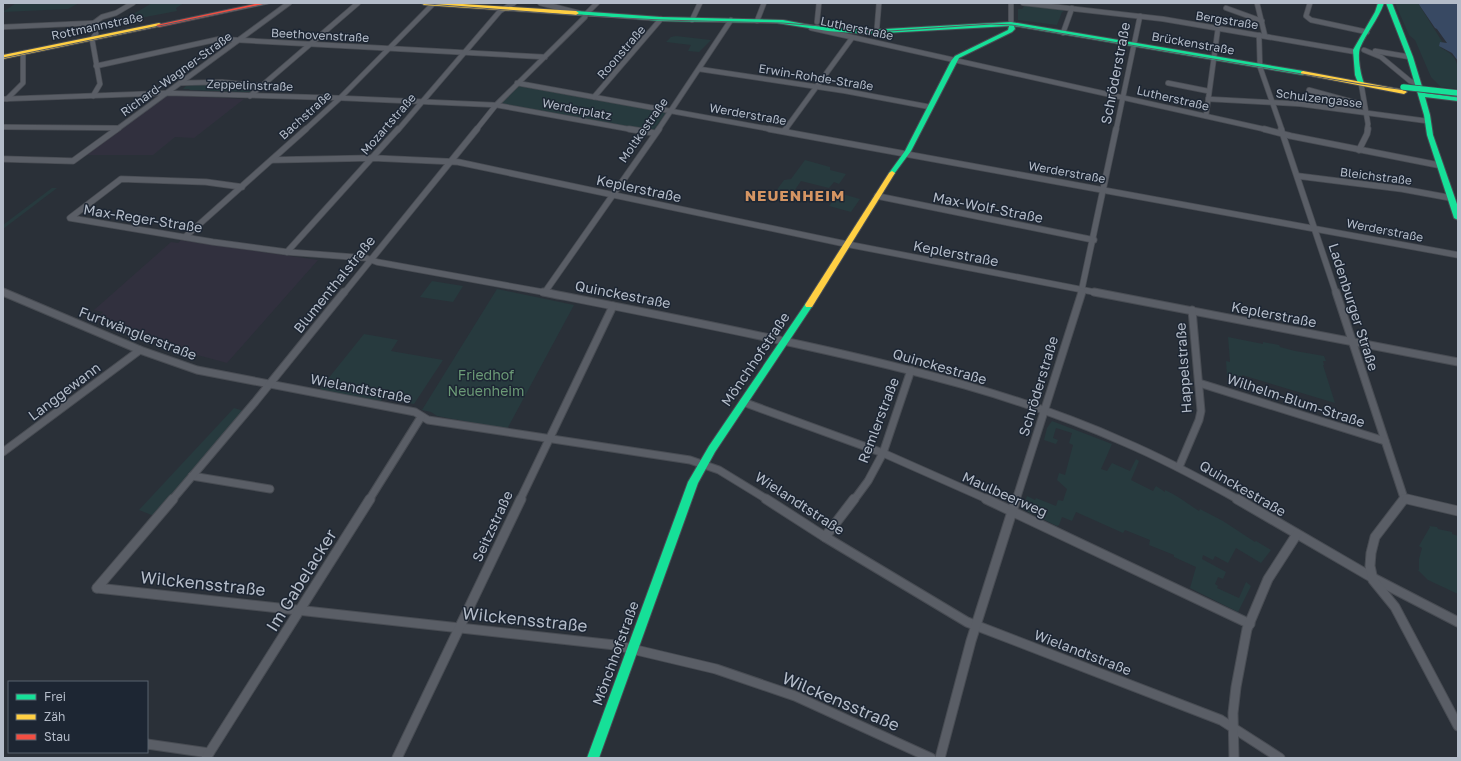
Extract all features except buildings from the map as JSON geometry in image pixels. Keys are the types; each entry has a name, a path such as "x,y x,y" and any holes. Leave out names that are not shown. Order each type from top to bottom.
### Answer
{"main road":[{"name":"Rottmannstraße","path":"3,57 267,3"},
{"path":"424,3 661,20 778,22 869,32 886,32 895,30"},
{"path":"1389,3 1410,57 1409,86 1427,115 1427,121 1438,165 1458,218"},
{"path":"1361,83 1358,75 1359,50 1378,12 1380,4"},
{"name":"Brückenstraße","path":"895,30 986,24 1011,24 1370,85 1409,86"},
{"path":"955,60 1010,31 1012,29 1011,24"},
{"path":"814,25 877,27 895,30"},
{"name":"Mönchhofstraße","path":"593,758 687,496 703,463 784,341 851,245 877,196 906,154 955,60"},
{"path":"1409,86 1458,93"},
{"path":"1409,86 1458,99"}],"street":[{"path":"3,27 94,23 102,16 116,13 133,3"},
{"name":"Richard-Wagner-Straße","path":"3,159 73,161 289,3"},
{"path":"250,96 358,3"},
{"name":"Mozartstraße","path":"287,252 373,158 421,101 503,9 514,3"},
{"path":"540,3 585,15"},
{"name":"Blumenthalstraße","path":"97,588 255,402 268,384 372,260 496,105 585,18 585,15 597,3"},
{"path":"692,20 700,3"},
{"path":"757,21 764,3"},
{"path":"814,25 819,3"},
{"path":"877,27 879,3"},
{"path":"1011,3 1011,24"},
{"name":"Bergstraße","path":"1023,3 1140,16 1337,48 1410,57"},
{"path":"1257,3 1265,36"},
{"path":"1310,3 1306,16 1311,20 1367,32"},
{"name":"Bachstraße","path":"185,237 340,98 388,48 434,4"},
{"path":"1063,33 1072,8"},
{"path":"1226,8 1262,19"},
{"name":"Schröderstraße","path":"940,758 971,641 1045,411 1082,289 1105,190 1140,16"},
{"name":"Roonstraße","path":"594,97 661,20"},
{"name":"Moltkestraße","path":"545,292 615,195 654,133 671,111 731,20"},
{"path":"93,96 100,84 92,39 96,34 94,23"},
{"name":"Lutherstraße","path":"814,25 819,31 1123,97 1283,134 1438,165"},
{"path":"1206,116 1208,91 1218,28"},
{"name":"Ladenburger Straße","path":"1258,35 1260,66 1298,176 1404,498"},
{"path":"784,131 852,38"},
{"name":"Beethovenstraße","path":"96,66 219,39 545,57"},
{"path":"1359,50 1386,60 1409,86"},
{"path":"5,99 23,83 24,53"},
{"name":"Erwin-Rohde-Straße","path":"699,68 930,107"},
{"name":"Zeppelinstraße","path":"181,83 222,82 260,86"},
{"name":"Werderplatz","path":"517,83 671,111"},
{"path":"1168,83 1208,91"},
{"path":"1359,150 1368,131 1361,83"},
{"path":"1309,90 1364,105"},
{"name":"Zeppelinstraße","path":"5,99 167,93 340,98 496,105"},
{"name":"Schulzengasse","path":"1208,99 1300,104 1427,121"},
{"name":"Werderplatz","path":"496,105 654,133"},
{"name":"Werderstraße","path":"671,111 1314,228 1458,256"},
{"path":"3,127 119,128"},
{"name":"Keplerstraße","path":"272,160 373,158 458,162 851,245 1458,362"},
{"name":"Bleichstraße","path":"1298,176 1402,189 1451,198"},
{"name":"Max-Reger-Straße","path":"242,187 206,182 122,179 70,218 287,252 372,260"},
{"name":"Max-Wolf-Straße","path":"877,196 1094,240"},
{"name":"Quinckestraße","path":"372,260 447,272 784,341 911,370 969,386 1045,411 1120,440 1179,467 1229,493 1373,580 1458,622"},
{"name":"Furtwänglerstraße","path":"3,292 140,350 197,370 268,384"},
{"name":"Seitzstraße","path":"397,758 613,306"},
{"name":"Happelstraße","path":"1179,467 1199,420 1201,411 1192,310"},
{"name":"Langgewann","path":"3,452 140,350"},
{"name":"Remlerstraße","path":"825,537 868,481 883,453 911,370"},
{"name":"Wilhelm-Blum-Straße","path":"1199,383 1385,441"},
{"name":"Wielandtstraße","path":"268,384 415,412 428,420 703,463 719,470 750,488 825,537 966,622 1221,720 1280,758"},
{"name":"Maulbeerweg","path":"743,402 883,453 1013,511 1232,614 1250,624"},
{"name":"Im Gabelacker","path":"207,756 301,610 421,417"},
{"path":"192,476 270,489"},
{"path":"1458,511 1404,498 1375,537 1371,552 1370,566 1373,580 1395,607 1458,726"},
{"path":"1234,758 1233,713 1236,687 1247,629 1268,579 1297,534"},
{"name":"Wilckensstraße","path":"97,588 632,648 716,669 795,696 931,758"},
{"path":"148,744 207,756"}],"shaded area":[{"path":"168,95 244,99 194,138 175,137 153,155 84,155"},
{"path":"181,240 318,260 227,363 153,343 95,319 103,312 94,310 171,242 178,243"}],"green space":[{"path":"16,3 79,3 68,9 3,12"},
{"path":"152,3 184,3 176,8 177,11 135,19 135,17 125,19"},
{"path":"1395,3 1418,3 1443,43 1440,42 1441,48 1452,56 1457,64 1458,89 1441,87 1431,77 1415,40 1409,35"},
{"path":"1025,5 1060,9 1064,12 1062,12 1057,25 1018,20 1018,9 1022,9"},
{"path":"676,36 711,40 699,52 688,51 691,45 666,42 671,37"},
{"path":"222,83 256,87 250,92 183,89 187,85"},
{"path":"517,85 667,112 653,131 499,103"},
{"path":"805,160 830,167 830,170 846,174 839,184 834,182 829,188 801,181 792,194 776,191 784,180 791,179"},
{"path":"52,188 57,188 3,229 3,225"},
{"path":"839,193 860,199 851,212 829,206"},
{"path":"432,281 463,286 453,302 420,297"},
{"name":"Friedhof Neuenheim","path":"497,289 574,305 507,429 437,416 431,412 422,410"},
{"path":"364,334 398,340 391,351 443,360 414,404 383,398 381,401 319,390"},
{"path":"1228,337 1263,344 1263,342 1279,345 1280,347 1295,351 1324,356 1326,361 1323,361 1323,365 1335,403 1242,375 1242,377 1232,375 1232,377 1227,376 1226,361 1230,362"},
{"path":"234,408 244,411 154,516 139,510"},
{"path":"1052,421 1112,444 1101,469 1107,471 1112,463 1130,471 1136,459 1139,461 1131,480 1153,491 1156,486 1165,492 1165,490 1170,492 1199,511 1200,509 1223,521 1255,542 1256,541 1271,550 1261,563 1236,548 1228,563 1215,556 1213,560 1203,555 1202,559 1226,572 1223,579 1218,577 1215,584 1218,586 1217,588 1239,598 1246,582 1251,586 1238,612 1190,588 1196,567 1174,557 1174,555 1149,545 1150,540 1125,530 1123,533 1076,512 1072,521 1062,517 1059,525 1057,526 1024,510 1023,508 1027,496 1056,506 1058,500 1063,501 1067,489 1057,480 1059,473 1065,475 1073,445 1069,443 1072,433 1056,428 1053,438 1058,440 1056,444 1044,440 1047,428"},
{"path":"1429,526 1452,532 1452,534 1458,536 1458,594 1428,580 1417,569 1419,570 1419,559 1422,548 1419,546 1430,527"}],"water":[{"path":"1418,3 1458,3 1458,61 1452,53 1439,46 1440,42 1447,43"}],"tram line":[{"path":"3,58 271,3"},
{"path":"415,3 585,16 661,20 782,23 890,31 991,24 1012,25 1361,84 1458,97"}],"traffic: fast":[{"path":"1361,83 1358,75 1356,50 1378,12 1381,3"},
{"path":"1389,3 1410,57 1427,115 1430,135 1458,218"},
{"path":"576,13 661,19 783,22"},
{"path":"778,22 828,30 854,32 1011,24 1303,73"},
{"path":"892,173 908,151 953,62 957,57 1010,31 1012,29 1011,24"},
{"path":"1403,87 1458,93"},
{"path":"1423,95 1458,99"},
{"path":"593,758 693,482 712,449 809,305"}],"traffic: slow":[{"path":"424,3 576,13"},
{"path":"3,57 159,25"},
{"path":"1303,73 1404,92"},
{"path":"809,305 892,173"}],"traffic: jam":[{"path":"159,25 267,3"}],"district":[{"name":"NEUENHEIM","path":"795,195"}]}
